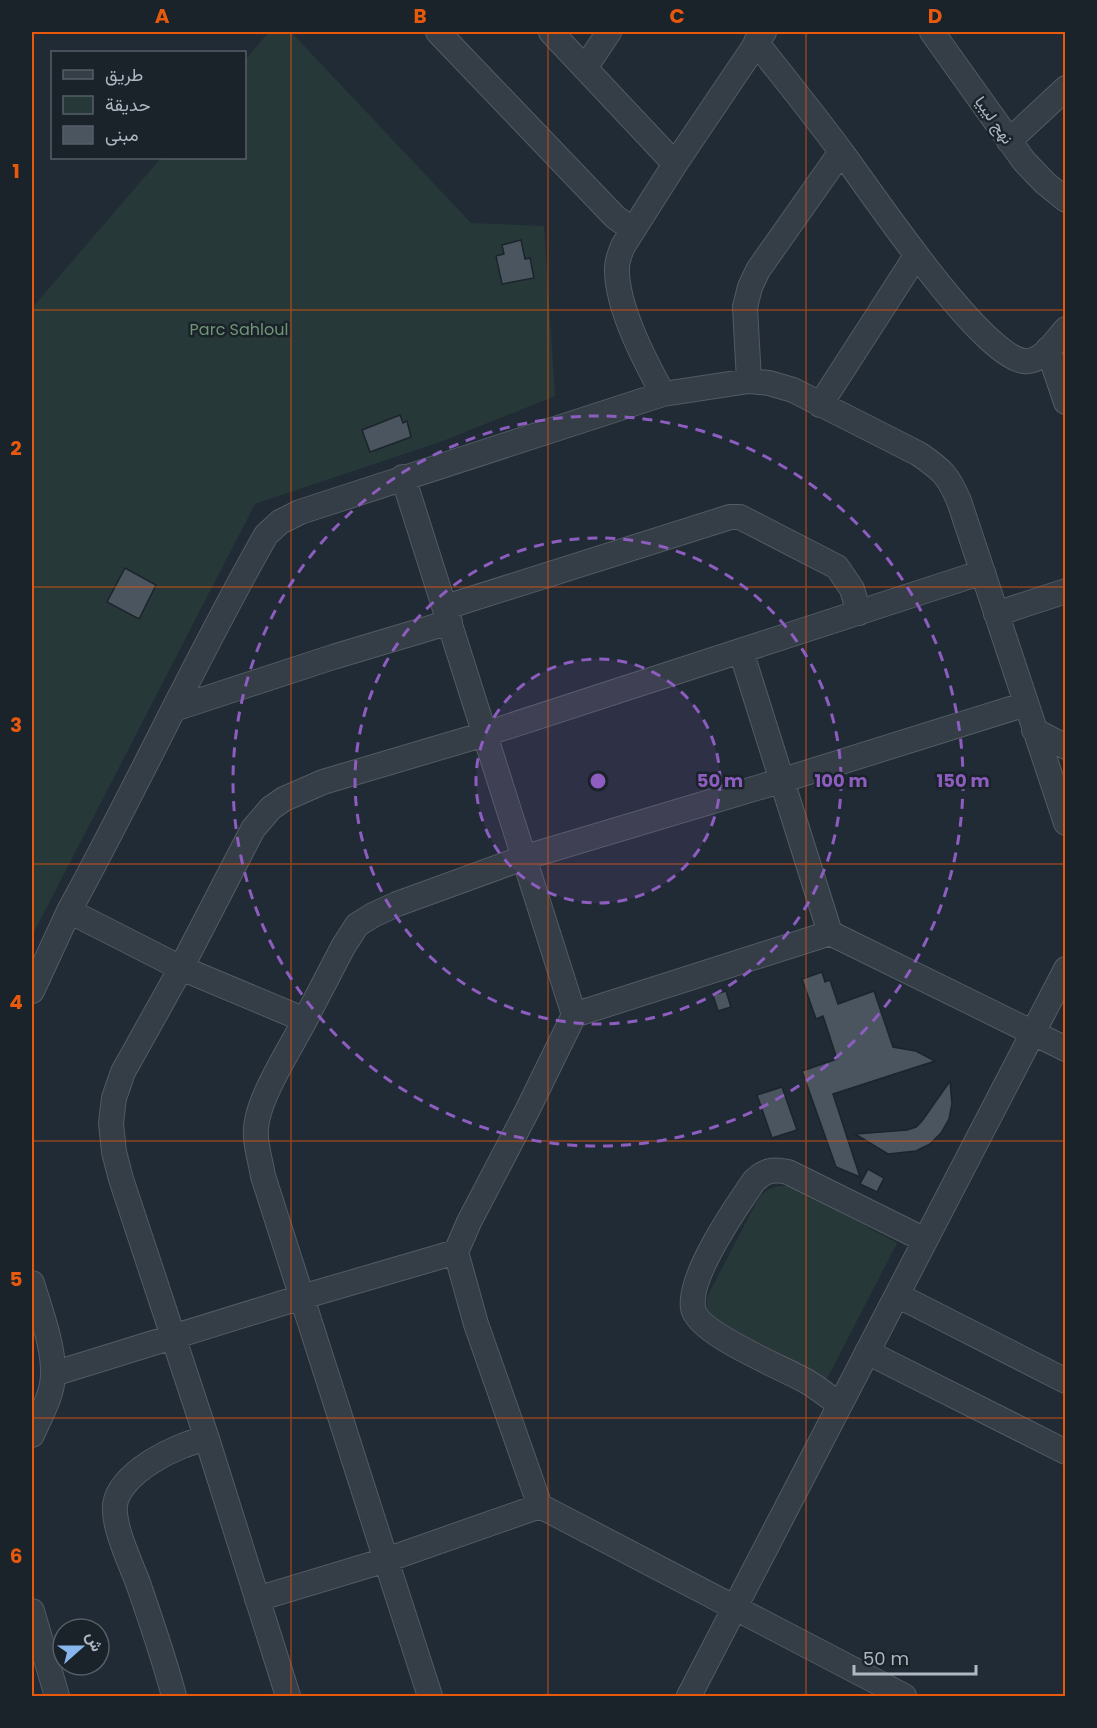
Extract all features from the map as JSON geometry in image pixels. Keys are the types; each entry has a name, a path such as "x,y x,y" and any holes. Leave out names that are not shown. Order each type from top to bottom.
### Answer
{"street":[{"path":"438,32 615,217 633,230"},
{"path":"551,32 675,164"},
{"path":"585,68 609,32"},
{"name":"نهج ليبيا","path":"932,32 1008,141 1045,183 1065,200"},
{"path":"663,394 644,358 627,315 618,281 619,256 675,164 760,37 916,256 986,337 1011,357 1027,361 1041,356 1065,329"},
{"path":"1008,141 1065,88"},
{"path":"749,381 745,307 750,287 758,270 842,152"},
{"path":"820,405 916,256"},
{"path":"1048,349 1065,402"},
{"path":"32,991 69,911 113,831 174,709 266,535 280,522 300,512 663,394 749,381 769,383 792,390 919,454 949,479 959,501 983,572 1065,823"},
{"path":"403,477 526,857 574,1015 456,1252 476,1324 540,1506 904,1696"},
{"path":"174,709 333,657 730,517 740,517 837,567 852,589 859,613"},
{"path":"288,1696 207,1439 121,1179 114,1152 111,1124 114,1098 123,1072 181,968 253,829 277,803 300,790 485,734 983,572"},
{"path":"996,614 1065,591"},
{"path":"741,651 780,781 830,933"},
{"path":"430,1696 263,1176 257,1144 256,1122 263,1100 343,947 357,925 373,915 526,857 1026,704"},
{"path":"1034,730 1065,747"},
{"path":"69,911 181,968 305,1020"},
{"path":"574,1015 830,933 1065,1049"},
{"path":"689,1696 1065,969"},
{"path":"840,1405 806,1381 726,1340 702,1324 693,1310 692,1295 699,1273 742,1198 754,1181 769,1170 788,1172 925,1240"},
{"path":"53,1374 456,1252"},
{"path":"32,1283 48,1339 53,1374 50,1394 32,1435"},
{"path":"897,1295 1065,1381"},
{"path":"867,1352 1065,1452"},
{"path":"174,1696 154,1630 120,1534 115,1514 115,1502 125,1483 157,1458 185,1444 207,1439"},
{"path":"257,1599 386,1560 540,1506"},
{"path":"32,1611 57,1696"}],"green space":[{"name":"Parc Sahloul","path":"269,32 291,32 471,223 544,226 555,396 443,441 255,504 32,936 32,308 160,159 246,159 246,59"},
{"path":"780,1186 790,1186 799,1190 897,1243 825,1383 714,1325 706,1312 707,1297 757,1201 767,1191"}],"building":[{"path":"521,240 525,259 530,258 534,278 502,284 496,256 504,254 502,245"},
{"path":"400,415 403,423 407,421 411,437 370,452 362,430"},
{"path":"125,568 156,585 139,619 107,602"},
{"path":"822,972 825,982 830,980 838,1004 874,991 893,1047 916,1051 935,1061 833,1094 860,1177 836,1167 802,1071 837,1059 823,1016 816,1019 802,979"},
{"path":"726,991 731,1007 718,1011 713,995"},
{"path":"950,1081 952,1104 949,1119 941,1133 930,1144 916,1151 888,1154 855,1134 907,1130 916,1127"},
{"path":"782,1087 797,1130 772,1138 757,1095"},
{"path":"868,1169 884,1178 877,1192 860,1184"}]}
